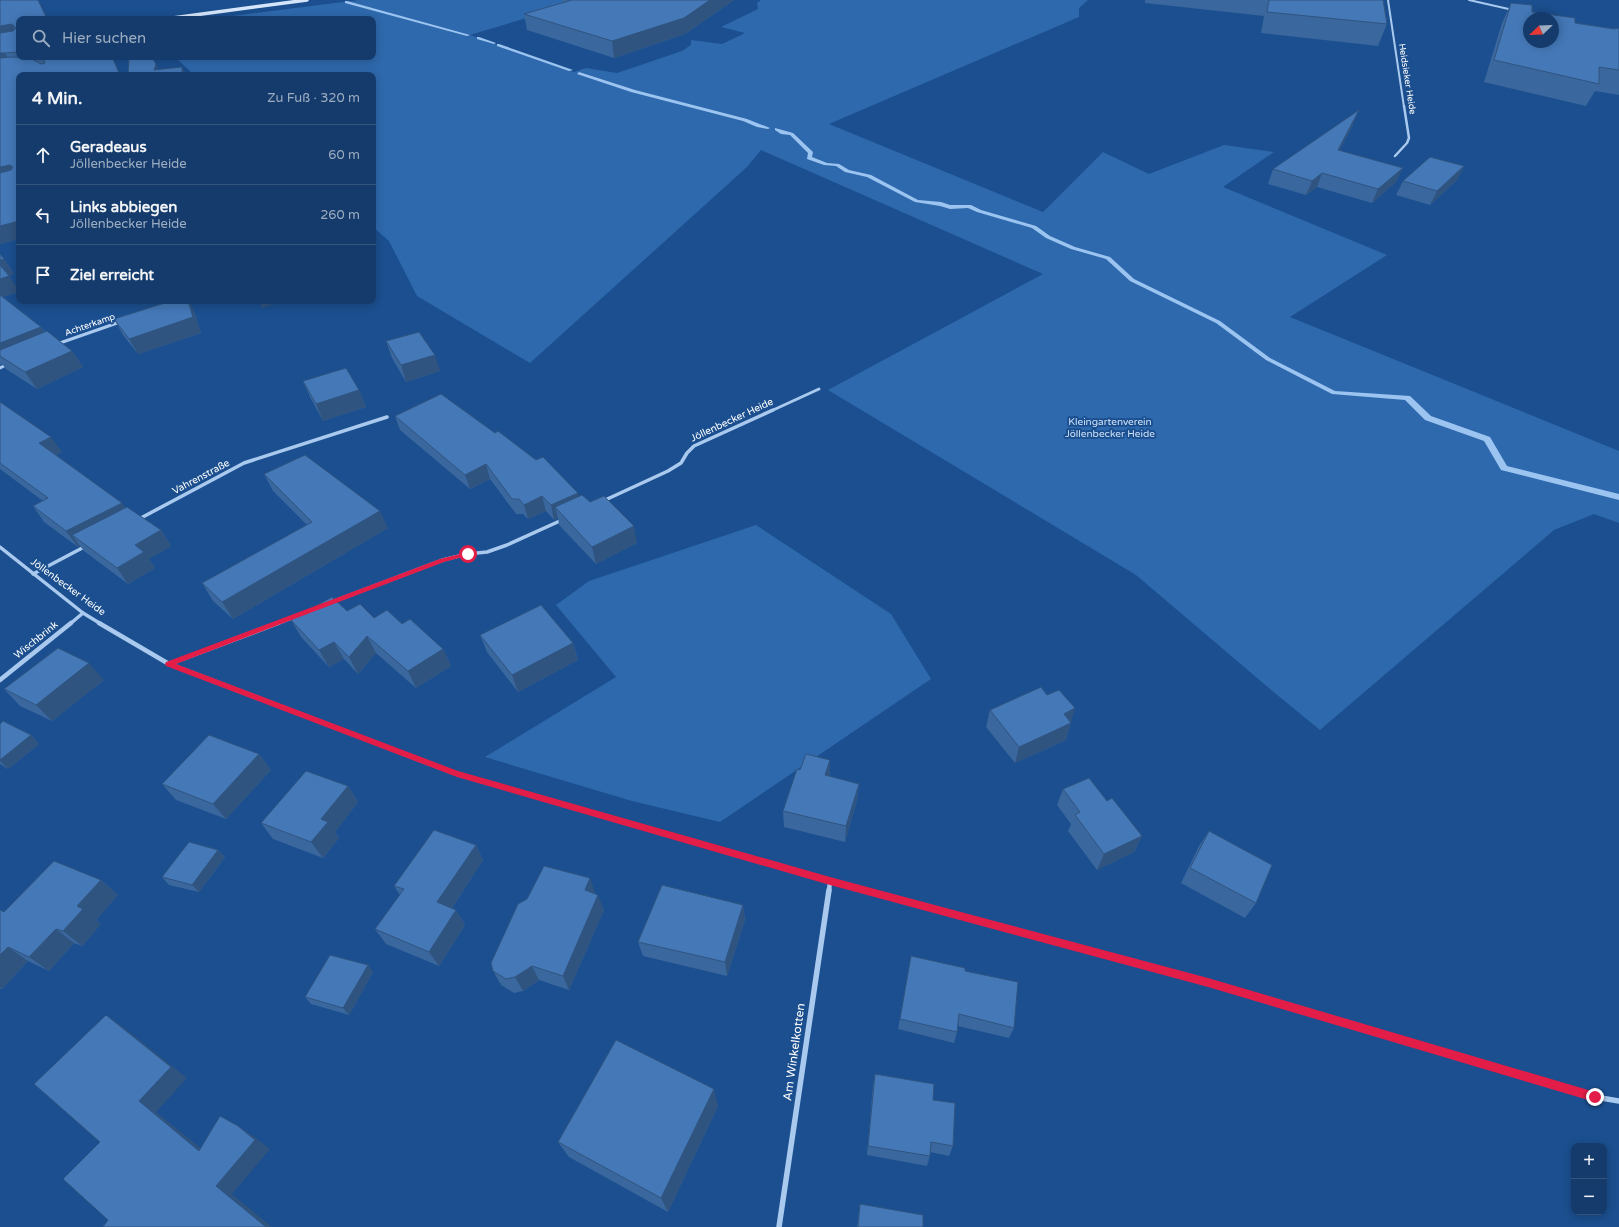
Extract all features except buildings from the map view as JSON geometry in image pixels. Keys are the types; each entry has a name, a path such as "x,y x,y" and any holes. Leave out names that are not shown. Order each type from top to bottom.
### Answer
{"main road":[{"path":"187,16 307,0"}],"street":[{"name":"Heidsieker Heide","path":"1388,0 1409,138 1407,143 1395,156"},
{"path":"1469,0 1517,11"},
{"name":"Achterkamp","path":"52,346 122,322"},
{"path":"0,368 12,363"},
{"name":"Jöllenbecker Heide","path":"598,503 668,471 681,463 687,453 694,446 819,390"},
{"name":"Vahrenstraße","path":"132,522 244,463 387,417"},
{"path":"324,605 443,560 468,554 487,552 507,545 563,519"},
{"path":"33,574 90,545"},
{"name":"Jöllenbecker Heide","path":"0,547 83,613 169,664 457,774 830,881 1208,982 1595,1097 1619,1102"},
{"path":"169,664 317,608"},
{"name":"Wischbrink","path":"0,680 83,613"},
{"name":"Am Winkelkotten","path":"779,1227 830,881"}],"green space":[{"name":"Kleingartenverein Jöllenbecker Heide","path":"359,0 573,0 550,11 470,35 574,72 586,68 617,73 682,51 691,45 691,40 722,44 745,33 721,27 758,9 757,3 761,0 1088,0 1079,8 1079,17 829,124 1043,212 1103,152 1149,174 1224,145 1274,152 1223,187 1387,255 1290,317 1619,451 1619,523 1594,514 1554,530 1320,730 1136,575 828,390 1043,274 761,150 747,167 530,363 417,296 389,241 376,230 376,72 191,72 178,60 376,60 376,16 233,16"},
{"path":"756,525 891,614 931,679 720,822 632,801 485,757 616,677 556,605 589,581"}],"waterway":[{"path":"346,2 468,35"},
{"path":"478,38 494,43"},
{"path":"498,45 571,70"},
{"path":"579,73 633,91 745,120 768,128"},
{"path":"777,129 783,133 791,134 811,153 809,158 826,164 837,165 847,171 869,176 917,201 941,204 950,207 969,206 979,211 1034,227 1048,237 1073,248 1108,258 1132,280 1218,322 1268,359 1334,393 1407,398 1428,418 1487,439 1504,468 1619,497"}],"route":[{"path":"468,554 443,560 169,664 457,774 830,881 1208,982 1595,1097"}]}
